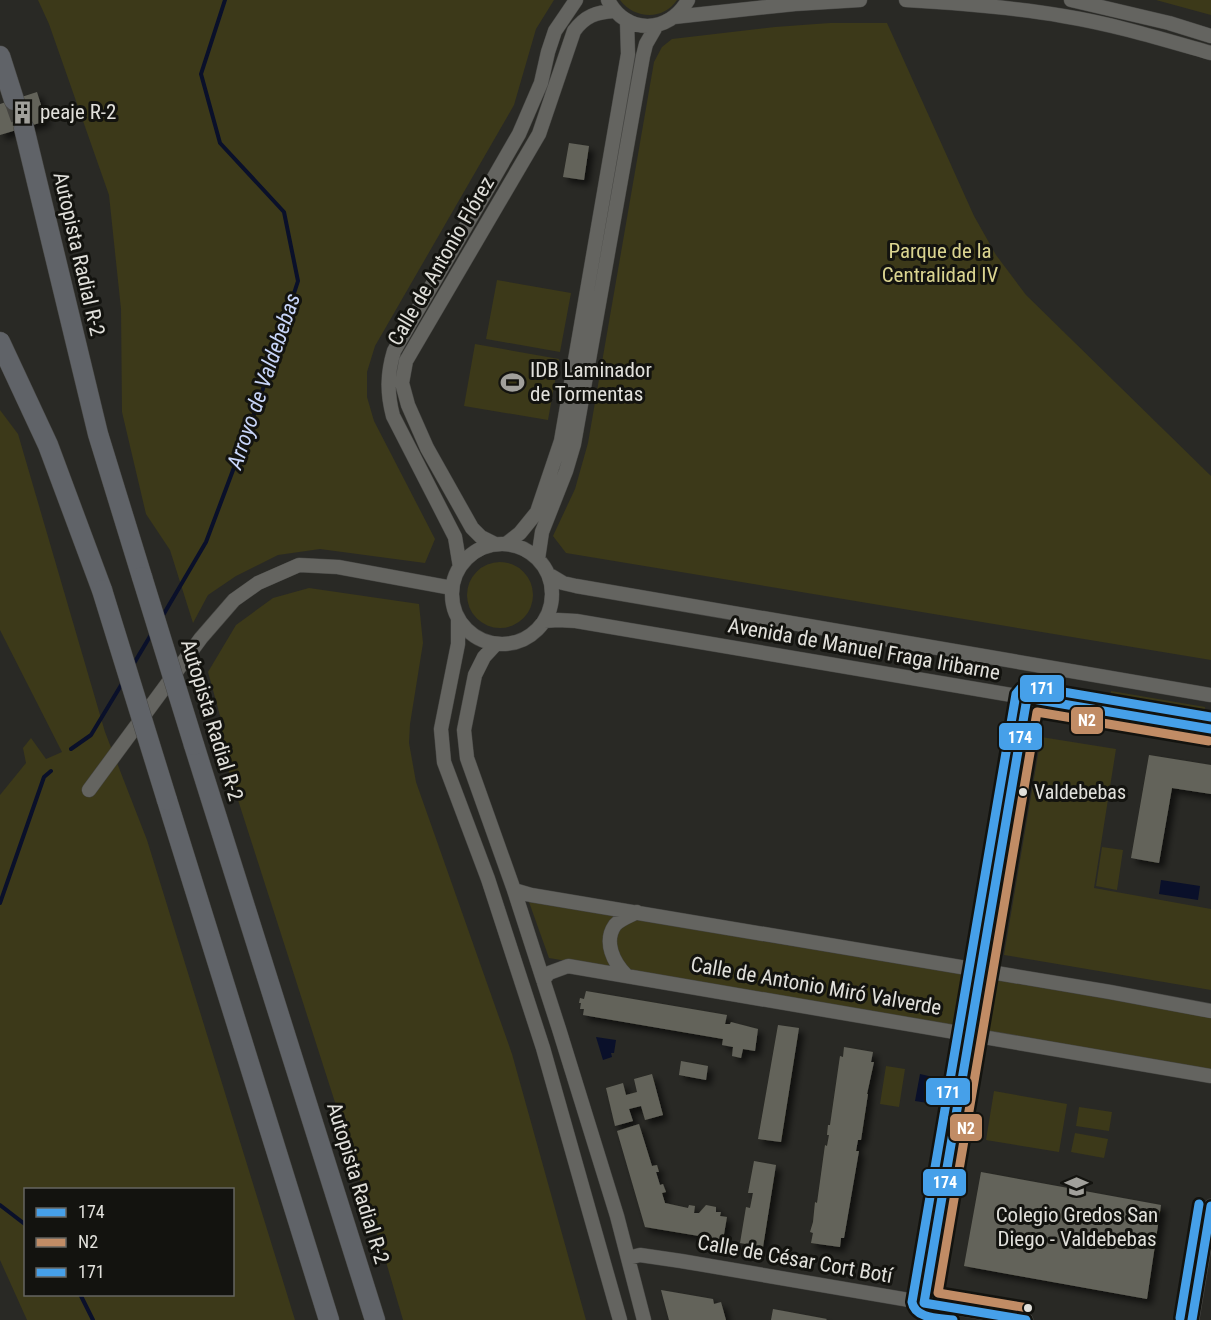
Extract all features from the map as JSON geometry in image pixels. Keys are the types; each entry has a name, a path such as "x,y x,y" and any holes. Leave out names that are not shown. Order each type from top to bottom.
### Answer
{"highway":[{"path":"0,56 14,99"},
{"name":"Autopista Radial R-2","path":"24,128 98,434 375,1320"},
{"path":"0,342 48,445 102,590 329,1320"}],"street":[{"name":"Calle de Antonio Flórez","path":"460,567 455,537 393,416 389,403 388,371 394,351 519,134 541,83 555,31 576,0"},
{"path":"611,6 627,21 641,26 657,25 674,17 683,9 688,0"},
{"path":"674,17 795,4 861,0"},
{"path":"906,0 954,3 1063,16 1211,53"},
{"path":"1071,0 1168,23 1211,36"},
{"name":"Calle de Antonio Flórez","path":"500,544 481,537 472,528 427,447 408,405 402,383 406,361 539,134 574,31 582,20 611,6"},
{"path":"620,1320 543,1048 488,879 444,762 441,729 458,644 458,620 454,610 452,588 460,567 469,556 481,549 500,544 530,524 537,512 561,441 628,54 627,21"},
{"path":"538,559 542,532 574,444 643,57 646,44 657,25"},
{"path":"458,620 482,641 496,644 510,644 523,640 535,632 544,621 550,606 552,590 548,574 538,559 520,548 500,544"},
{"path":"89,790 201,638 234,600 258,583 299,565 338,567 452,588"},
{"name":"Avenida de Manuel Fraga Iribarne","path":"548,574 563,583 576,586 1211,695"},
{"name":"Avenida de Manuel Fraga Iribarne","path":"544,621 576,621 1211,729"},
{"path":"496,644 484,657 475,675 466,716 464,743 467,759 514,890 543,980 628,1258 644,1320"},
{"path":"924,1303 1028,698"},
{"name":"Calle de Antonio Miró Valverde","path":"514,890 531,895 1211,1011"},
{"path":"626,975 615,964 611,948 612,936 615,926 637,912"},
{"name":"Calle de Antonio Miró Valverde","path":"543,980 549,973 568,966 1211,1076"},
{"path":"1192,1320 1211,1206"},
{"name":"Calle de César Cort Botí","path":"628,1258 640,1255 649,1256 1026,1320"}],"green space":[{"path":"38,0 554,0 536,29 514,105 375,346 367,372 367,397 374,421 435,539 425,563 320,549 278,555 236,576 208,595 193,623 170,550 146,514 122,412 121,309 109,195 49,24"},
{"path":"620,0 677,0 664,12 648,15 633,11"},
{"path":"1156,0 1211,0 1211,15"},
{"name":"Parque de la Centralidad IV","path":"830,23 887,23 974,216 996,255 1026,295 1211,476 1211,660 566,553 553,536 575,489 588,443 654,62 662,47 672,39"},
{"name":"IDB Laminador de Tormentas","path":"497,280 571,293 560,352 486,339"},
{"name":"IDB Laminador de Tormentas","path":"475,344 559,359 548,420 464,406"},
{"path":"0,410 18,434 105,732 147,840 295,1320 27,1320 0,1260 0,795 26,763 23,748 31,738 46,759 62,752 0,630"},
{"path":"500,562 512,565 523,572 530,583 533,595 530,607 523,618 512,625 500,628 488,625 477,618 470,607 467,595 470,583 477,572 488,565"},
{"path":"309,588 419,604 423,643 409,743 416,782 512,1054 586,1320 403,1320 221,747 222,723 208,672 236,625 273,598"},
{"path":"1111,691 1205,707 1204,717 1109,701"},
{"path":"1041,737 1116,749 1094,888 1211,909 1211,990 1004,955"},
{"path":"1102,847 1123,850 1117,890 1096,886"},
{"path":"529,902 1211,1016 1211,1070 549,958"},
{"path":"886,1066 905,1069 899,1107 880,1104"},
{"path":"994,1091 1067,1104 1059,1152 986,1140"},
{"path":"1079,1107 1112,1112 1109,1131 1076,1126"},
{"path":"1075,1133 1108,1139 1104,1158 1071,1152"}],"water":[{"path":"1161,880 1200,886 1198,900 1159,894"},
{"path":"596,1037 616,1040 614,1053 611,1053 612,1057 603,1060"},
{"path":"920,1074 933,1077 928,1103 915,1101"}],"building":[{"name":"peaje R-2","path":"37,92 46,121 0,135 0,104"},
{"path":"569,143 589,146 584,180 563,177"},
{"path":"1149,755 1211,765 1211,794 1172,788 1159,863 1131,858"},
{"path":"586,991 727,1015 725,1024 731,1022 758,1029 755,1051 743,1049 741,1058 732,1056 733,1047 722,1045 723,1039 583,1015 584,1009 580,1009 581,1003 579,1003 580,998 584,999"},
{"path":"778,1025 799,1028 781,1142 758,1139"},
{"path":"844,1047 873,1052 871,1062 874,1062 861,1140 858,1140 856,1151 859,1151 844,1238 841,1238 840,1247 811,1243 813,1233 810,1232 815,1202 817,1203 825,1145 827,1146 829,1135 827,1135 828,1125 830,1125 840,1056 843,1057"},
{"path":"681,1061 708,1066 706,1080 679,1075"},
{"path":"652,1074 663,1115 645,1120 641,1106 629,1109 633,1121 615,1126 606,1088 623,1083 626,1095 637,1092 634,1079"},
{"path":"639,1124 652,1166 657,1165 659,1172 656,1172 660,1185 663,1184 666,1192 662,1193 665,1203 688,1208 689,1205 695,1206 694,1213 699,1213 706,1205 716,1207 716,1212 721,1212 720,1216 727,1217 723,1240 645,1227 617,1131"},
{"path":"754,1161 776,1165 763,1247 740,1243 746,1207 750,1208 753,1193 748,1193"},
{"path":"981,1172 1161,1205 1147,1299 964,1266"},
{"path":"661,1290 713,1299 714,1304 721,1302 726,1320 669,1320"},
{"path":"773,1309 827,1319 771,1320"}],"waterway":[{"name":"Arroyo de Valdebebas","path":"162,617 206,542 259,401 298,281 284,212 220,143 201,74 225,0"},
{"name":"Arroyo de Valdebebas","path":"133,665 152,633"},
{"name":"Arroyo de Valdebebas","path":"71,749 91,735 123,682"},
{"name":"Arroyo de Valdebebas","path":"0,903 44,777 51,771"},
{"name":"Arroyo de Valdebebas","path":"0,1205 24,1223"},
{"name":"Arroyo de Valdebebas","path":"81,1296 93,1320"}],"tunnel":[{"path":"14,100 24,128"}],"transit line":[{"name":"171","path":"953,1320 923,1315 914,1308 912,1302 1016,694 1021,688 1028,686 1211,717"},
{"name":"174","path":"1026,1320 924,1303 1027,698 1211,729"},
{"name":"N2","path":"1028,1308 938,1293 1037,712 1209,741"},
{"name":"171","path":"1180,1318 1199,1204"},
{"name":"174","path":"1192,1320 1211,1206"}],"place":[{"name":"peaje R-2","path":"22,112"},
{"name":"IDB Laminador de Tormentas","path":"512,382"},
{"name":"Valdebebas","path":"1023,792"},
{"name":"Colegio Gredos San Diego - Valdebebas","path":"1077,1187"}]}
